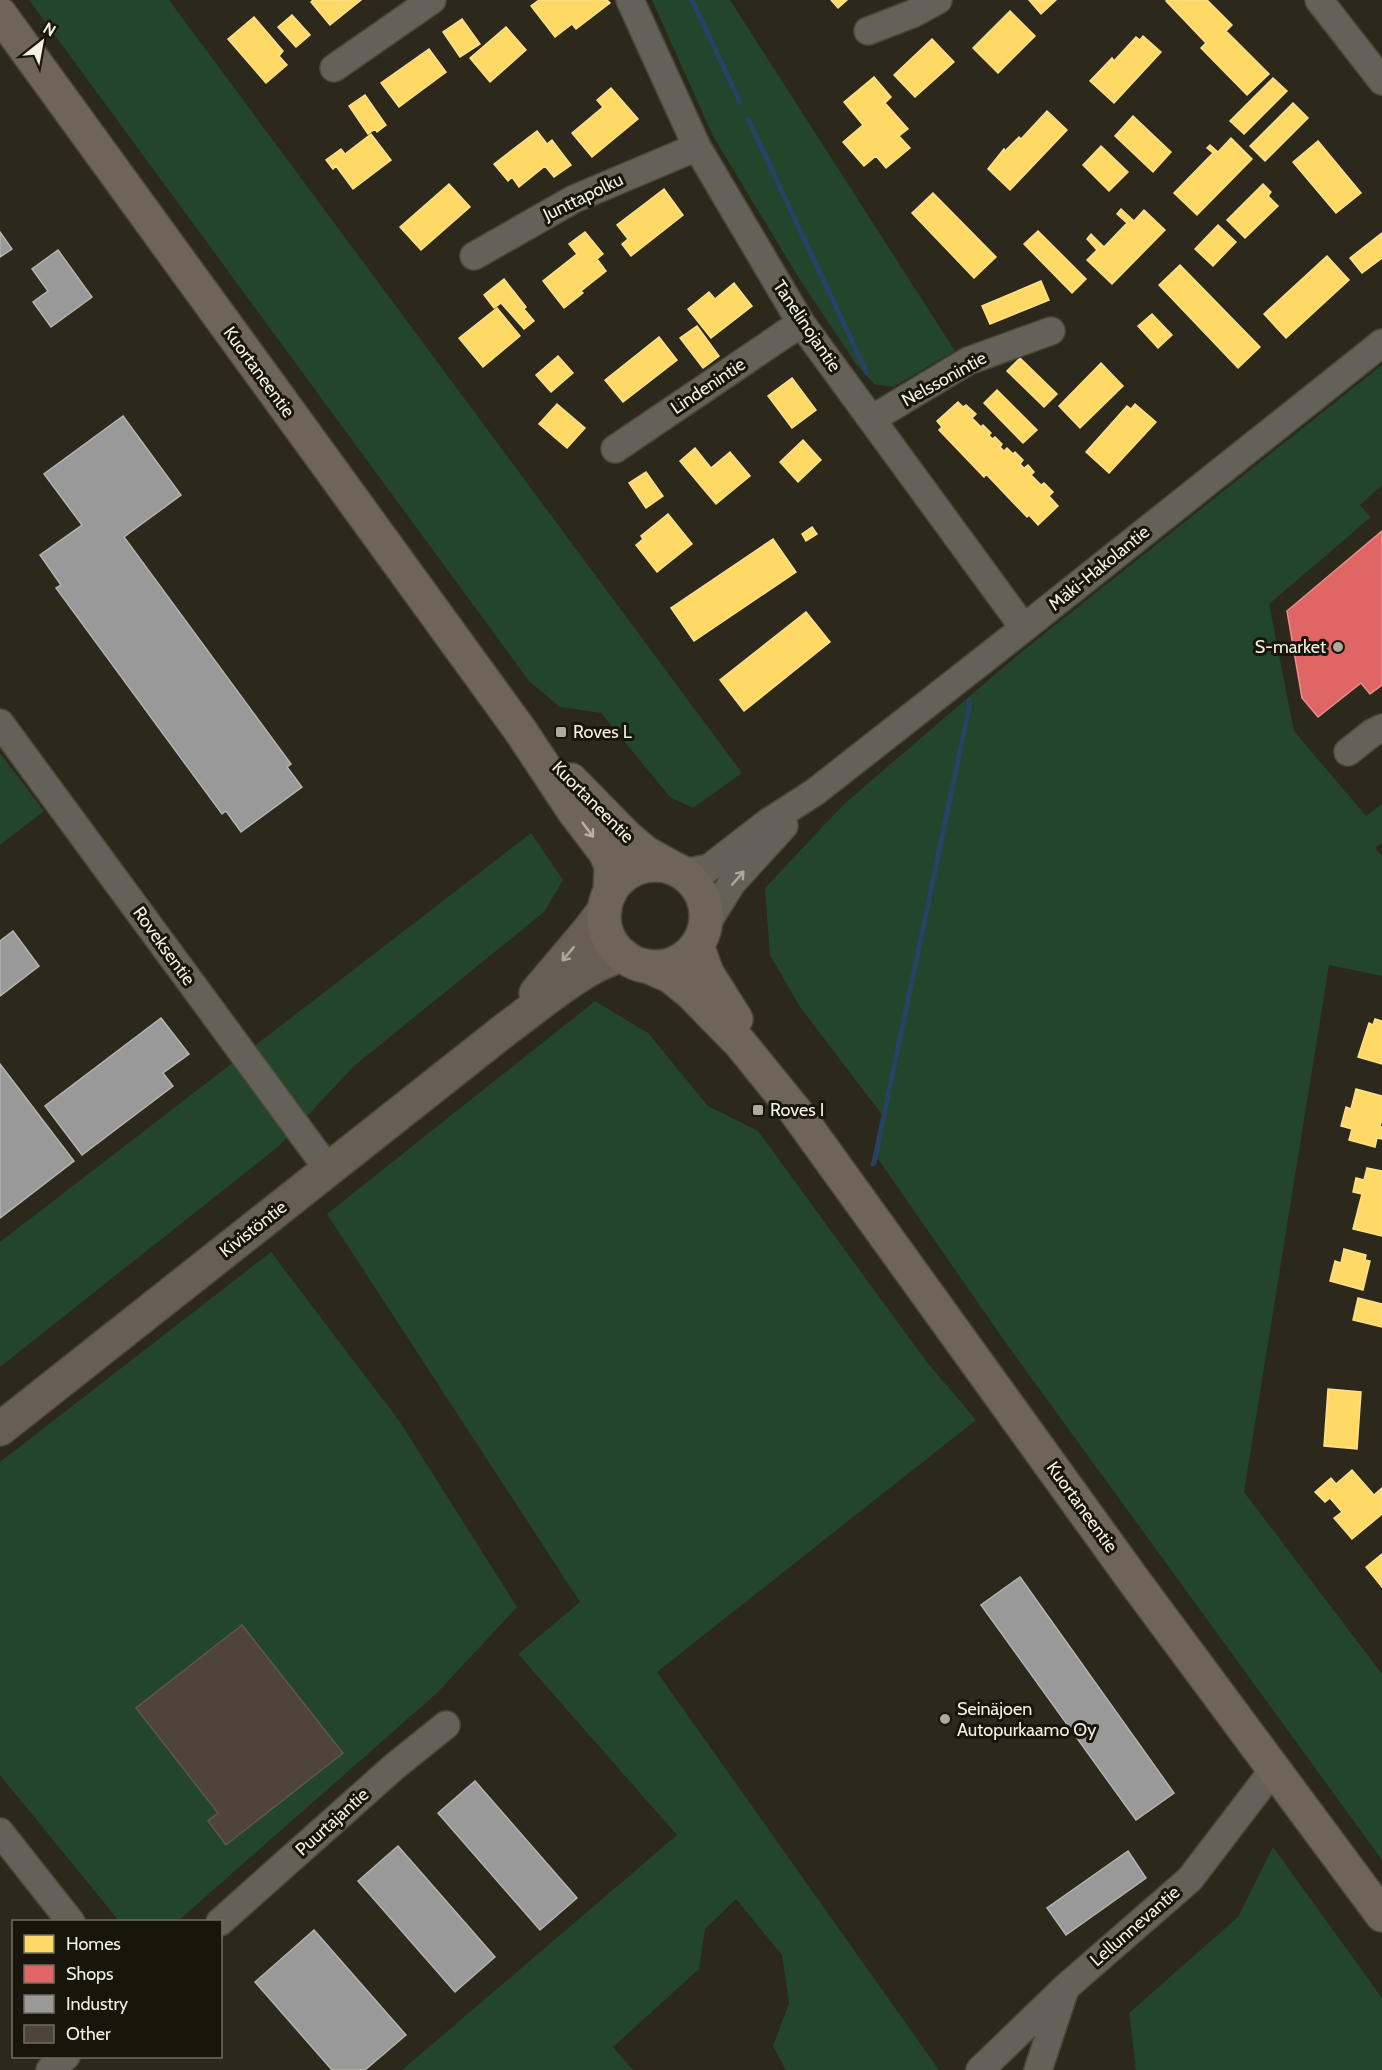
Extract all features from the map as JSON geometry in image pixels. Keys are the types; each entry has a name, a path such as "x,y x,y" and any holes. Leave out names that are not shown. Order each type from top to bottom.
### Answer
{"highway":[{"name":"Kuortaneentie","path":"0,14 520,730 573,810 605,852 610,866 607,901"},
{"name":"Kuortaneentie","path":"520,730 627,837 646,853 676,870"},
{"path":"649,866 676,870 692,880 702,896 706,913 701,935 687,956 675,963 661,966 635,961 614,946 608,934 604,922 607,901 618,881 629,872 649,866"},
{"name":"Kuortaneentie","path":"701,935 707,973 784,1097"},
{"name":"Kuortaneentie","path":"635,961 670,976 691,993 740,1044 784,1097 1132,1578 1382,1915"}],"main road":[{"name":"Kivistöntie","path":"506,1029 590,928 607,901"},
{"name":"Kivistöntie","path":"0,1429 506,1029 589,969 611,958 635,961"}],"street":[{"path":"333,68 432,0"},
{"name":"Tanelinojantie","path":"630,0 697,147 801,323 1024,628"},
{"path":"868,31 912,14 938,0"},
{"path":"1319,0 1382,81"},
{"name":"Junttapolku","path":"474,256 574,199 697,147"},
{"name":"Lindenintie","path":"615,449 801,323"},
{"name":"Nelssonintie","path":"872,419 968,361 1051,331"},
{"name":"Mäki-Hakolantie","path":"676,870 709,868 767,823 815,792 1382,343"},
{"name":"Roveksentie","path":"0,723 328,1169"},
{"path":"1348,752 1382,728"},
{"name":"Mäki-Hakolantie","path":"701,935 732,883 815,792"},
{"name":"Puurtajantie","path":"222,1920 395,1766 446,1725"},
{"name":"Lellunnevantie","path":"980,2070 1065,1988 1190,1879 1274,1769"},
{"path":"0,1832 68,1920"},
{"path":"1038,2070 1065,1988"},
{"path":"50,2070 64,2058"}],"green space":[{"path":"29,0 169,0 742,773 693,808 670,797 601,713 560,707 529,681"},
{"path":"652,0 730,0 955,351 893,387 874,384 856,364 797,275 713,136"},
{"path":"1382,365 1382,485 1360,505 1371,517 1269,604 1294,731 1366,816 1382,804 1382,843 1375,848 1382,856 1382,976 1329,965 1244,1492 1382,1674 1382,1860 1008,1346 876,1156 883,1116 800,1007 770,955 765,888 844,804 1020,653"},
{"path":"0,753 44,811 0,845"},
{"path":"531,833 563,880 544,912 354,1066 279,1146 0,1367 0,1242"},
{"path":"595,1001 648,1033 708,1106 758,1131 926,1361 976,1420 657,1672 939,2070 786,2070 773,2046 789,2003 782,1955 736,1899 705,1929 699,1969 613,2047 633,2070 402,2070 677,1835 518,1654 580,1602 327,1214"},
{"path":"271,1252 400,1422 517,1607 437,1693 179,1920 118,1920 0,1775 0,1462"},
{"path":"1273,1847 1382,1998 1382,2070 1136,2070 1129,2013 1238,1917"}],"building: Homes":[{"path":"313,0 361,0 330,25 311,2"},
{"path":"539,0 607,0 610,3 576,29 572,24 555,37 531,6"},
{"path":"831,0 847,0 838,8"},
{"path":"1029,0 1056,0 1041,14"},
{"path":"1167,0 1207,0 1232,25 1226,31 1269,74 1247,95 1201,48 1206,43"},
{"path":"1010,11 1035,36 998,73 973,48"},
{"path":"292,15 310,35 296,47 278,27"},
{"path":"254,17 283,51 279,56 287,65 266,83 228,39"},
{"path":"462,19 480,44 460,57 443,32"},
{"path":"506,27 526,50 490,82 470,58"},
{"path":"1143,36 1161,52 1114,103 1090,81 1112,58 1114,61 1136,37 1140,40"},
{"path":"932,39 954,62 915,97 894,75"},
{"path":"429,49 446,72 399,107 381,83"},
{"path":"874,77 891,97 885,103 908,129 899,136 910,148 886,168 876,156 864,166 843,142 863,125 844,102"},
{"path":"1273,78 1287,91 1244,134 1230,121"},
{"path":"611,88 638,119 592,157 572,133 603,107 597,100"},
{"path":"365,95 386,125 377,132 375,129 368,134 349,106"},
{"path":"1293,103 1308,118 1265,161 1250,146"},
{"path":"1047,111 1067,130 1010,190 988,169 1004,149 1005,151 1019,137 1021,139"},
{"path":"1133,116 1171,152 1153,172 1115,136"},
{"path":"537,131 547,144 552,140 571,165 554,177 545,166 519,187 512,177 508,181 494,164"},
{"path":"371,134 391,160 353,189 336,166 333,169 326,160 341,149 345,154"},
{"path":"1231,138 1252,159 1197,215 1174,193 1213,153 1207,148 1210,145 1218,152"},
{"path":"1318,141 1361,193 1336,213 1293,162"},
{"path":"1101,146 1128,172 1109,191 1083,165"},
{"path":"449,184 470,207 421,250 400,227"},
{"path":"1263,184 1271,192 1268,196 1278,206 1245,238 1227,220"},
{"path":"664,189 683,215 631,256 622,244 628,239 617,225"},
{"path":"933,193 996,257 974,278 912,213"},
{"path":"1121,209 1134,221 1144,210 1165,230 1112,284 1087,260 1097,250 1087,239 1091,234 1104,247 1127,223 1117,214"},
{"path":"1218,225 1236,242 1213,266 1195,249"},
{"path":"1038,231 1086,279 1072,293 1024,244"},
{"path":"585,232 603,254 597,259 606,271 564,308 543,281 577,254 569,244"},
{"path":"1382,233 1382,258 1362,273 1350,258"},
{"path":"1327,256 1349,280 1286,338 1264,314"},
{"path":"1180,265 1260,347 1238,368 1159,285"},
{"path":"504,279 534,321 524,329 501,303 494,308 484,295"},
{"path":"1041,281 1049,300 990,324 982,306"},
{"path":"734,283 752,306 711,338 688,309 709,292 715,299"},
{"path":"497,308 520,336 483,367 459,338"},
{"path":"1152,314 1172,335 1158,348 1138,326"},
{"path":"697,326 719,356 703,368 680,338"},
{"path":"659,337 677,360 623,402 605,380"},
{"path":"558,356 573,373 551,392 536,375"},
{"path":"1020,358 1057,394 1044,407 1007,371"},
{"path":"1101,363 1123,386 1080,428 1059,406"},
{"path":"792,378 816,410 792,428 768,396"},
{"path":"997,390 1037,430 1023,443 984,403"},
{"path":"958,402 963,407 966,405 976,414 972,418 991,433 989,435 992,439 995,437 1002,444 1000,447 1004,451 1007,448 1013,454 1015,452 1023,460 1020,464 1024,468 1028,465 1034,472 1031,475 1053,492 1049,496 1058,506 1038,525 1029,515 1027,517 986,474 984,477 939,430 942,427 937,421"},
{"path":"557,404 585,428 567,448 539,424"},
{"path":"1135,404 1156,422 1109,473 1086,452 1127,406 1131,409"},
{"path":"803,440 821,460 798,482 780,462"},
{"path":"695,448 711,468 730,452 750,476 716,504 680,461"},
{"path":"646,472 663,496 646,508 629,483"},
{"path":"668,514 692,544 657,572 636,545 643,539 641,536"},
{"path":"812,527 817,534 806,541 802,534"},
{"path":"773,539 796,572 694,641 671,608"},
{"path":"806,612 830,642 744,711 720,680"},
{"path":"1375,1019 1382,1021 1382,1064 1358,1057 1369,1023 1373,1025"},
{"path":"1356,1089 1382,1096 1380,1126 1382,1127 1382,1139 1377,1138 1375,1147 1349,1140 1352,1129 1341,1126 1346,1107 1351,1109"},
{"path":"1367,1168 1382,1171 1382,1236 1353,1229 1362,1194 1353,1192 1356,1178 1364,1180"},
{"path":"1344,1249 1366,1255 1365,1260 1370,1261 1363,1290 1330,1281 1335,1261 1341,1263"},
{"path":"1358,1298 1382,1304 1382,1327 1353,1320"},
{"path":"1328,1389 1361,1392 1357,1449 1324,1446"},
{"path":"1352,1470 1374,1495 1382,1488 1382,1514 1352,1539 1334,1518 1342,1512 1330,1498 1325,1502 1315,1492 1331,1478 1336,1484"},
{"path":"1382,1554 1382,1587 1366,1567"}],"building: Shops":[{"name":"S-market","path":"1382,531 1382,685 1370,694 1361,683 1318,717 1302,698 1287,611"}],"building: Industry":[{"path":"0,232 12,249 0,257"},
{"path":"58,250 92,297 51,327 33,302 48,291 32,269"},
{"path":"123,416 181,495 124,537 291,764 287,767 302,787 241,832 226,811 222,814 56,588 61,585 40,555 82,525 44,474"},
{"path":"13,931 39,966 0,996 0,941"},
{"path":"161,1018 189,1054 163,1073 173,1086 82,1155 45,1106"},
{"path":"0,1064 74,1161 0,1218"},
{"path":"1020,1577 1174,1793 1136,1820 981,1605"},
{"path":"475,1781 577,1898 540,1930 438,1813"},
{"path":"398,1846 495,1957 455,1992 358,1881"},
{"path":"1128,1851 1146,1878 1066,1935 1047,1908"},
{"path":"314,1930 406,2035 365,2070 332,2070 255,1982"}],"building: Other":[{"path":"242,1625 343,1753 226,1845 208,1821 218,1813 136,1708"}],"waterway":[{"path":"692,0 740,102"},
{"path":"748,119 867,373"},
{"path":"873,1164 969,700"}],"place":[{"name":"S-market","path":"1338,647"},
{"name":"Roves L","path":"561,732"},
{"name":"Roves I","path":"758,1110"},
{"name":"Seinäjoen Autopurkaamo Oy","path":"945,1719"}]}
